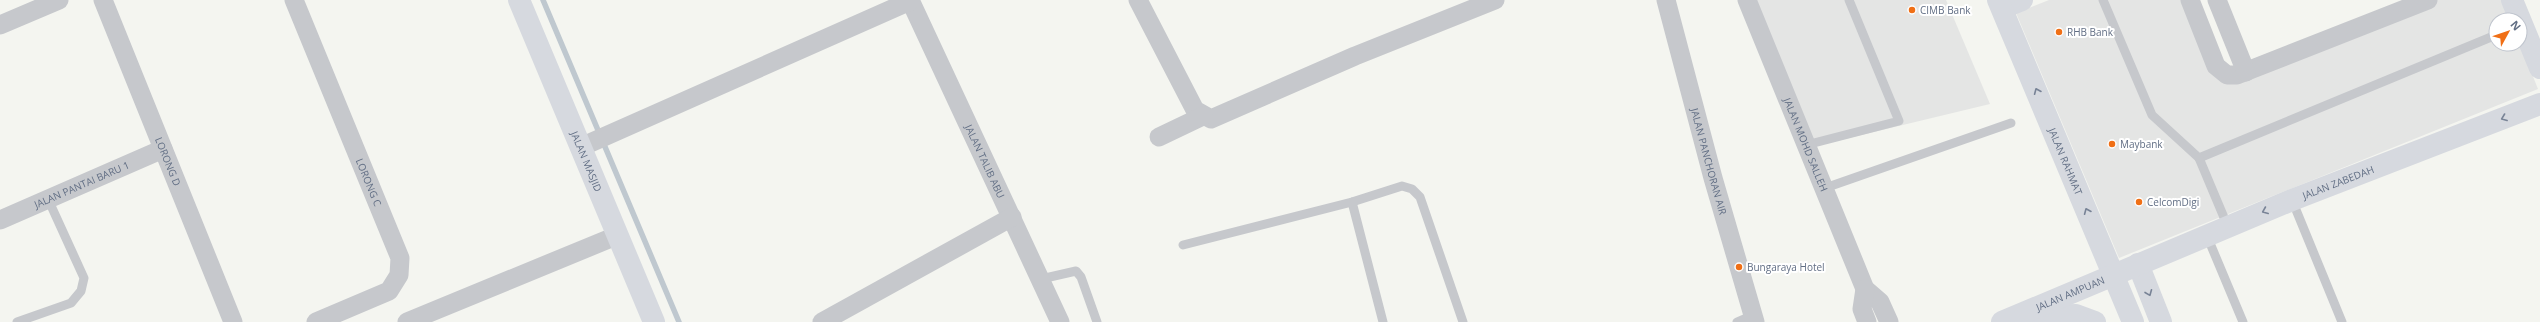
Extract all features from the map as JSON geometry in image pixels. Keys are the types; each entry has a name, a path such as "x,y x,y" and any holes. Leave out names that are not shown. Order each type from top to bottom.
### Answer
{"main road":[{"name":"JALAN MASJID","path":"519,0 589,143 616,236 654,322"},
{"path":"2000,4 2022,0"},
{"path":"2512,0 2516,12"},
{"name":"JALAN RAHMAT","path":"2000,4 2133,322"},
{"path":"2528,40 2540,68"},
{"name":"JALAN ZABEDAH","path":"2138,264 2292,200 2540,104"},
{"path":"2138,264 2161,322"},
{"name":"JALAN AMPUAN","path":"2006,320 2138,264"},
{"path":"2006,320 2076,315 2095,322"}],"street":[{"path":"0,26 59,0"},
{"name":"LORONG D","path":"103,0 233,322"},
{"name":"LORONG C","path":"294,0 400,258 399,275 389,291 316,322"},
{"path":"1138,0 1195,110 1203,116 1211,119 1355,56 1496,0"},
{"name":"JALAN PANCHORAN AIR","path":"1666,0 1713,178 1748,320"},
{"name":"JALAN MOHD SALLEH","path":"1747,0 1865,289"},
{"path":"2190,0 2216,66 2227,75 2237,75 2246,72 2428,0"},
{"path":"2217,0 2246,72"},
{"path":"589,143 615,130 910,1"},
{"name":"JALAN TALIB ABU","path":"910,1 1060,322"},
{"path":"1159,137 1203,116"},
{"name":"JALAN PANTAI BARU 1","path":"0,220 163,149"},
{"path":"822,322 1012,217"},
{"path":"407,322 435,317 616,236"},
{"path":"1865,289 1862,309 1867,322"},
{"path":"1865,289 1880,302 1889,322"}],"lane":[{"path":"1806,145 1899,121 1849,0"},
{"path":"2103,0 2152,115 2199,158 2228,227"},
{"path":"2199,158 2488,38"},
{"path":"1825,188 2011,123"},
{"path":"1183,245 1352,202 1402,186 1412,189 1420,197 1463,322"},
{"path":"17,322 71,303 81,291 84,278 48,199"},
{"path":"2292,200 2342,322"},
{"path":"1352,202 1383,322"},
{"path":"2207,236 2243,322"},
{"path":"1040,279 1076,271 1081,277 1097,322"}],"shaded area":[{"path":"1738,0 1946,0 1990,104 1799,150"},
{"path":"2049,0 2198,0 2224,64 2229,68 2410,0 2502,0 2507,12 2488,12 2488,52 2523,52 2538,89 2119,258 2016,13"}],"waterway":[{"path":"543,0 679,322"}],"place":[{"name":"CIMB Bank","path":"1912,10"},
{"name":"RHB Bank","path":"2059,32"},
{"name":"Maybank","path":"2112,144"},
{"name":"CelcomDigi","path":"2139,202"},
{"name":"Bungaraya Hotel","path":"1739,267"}]}
